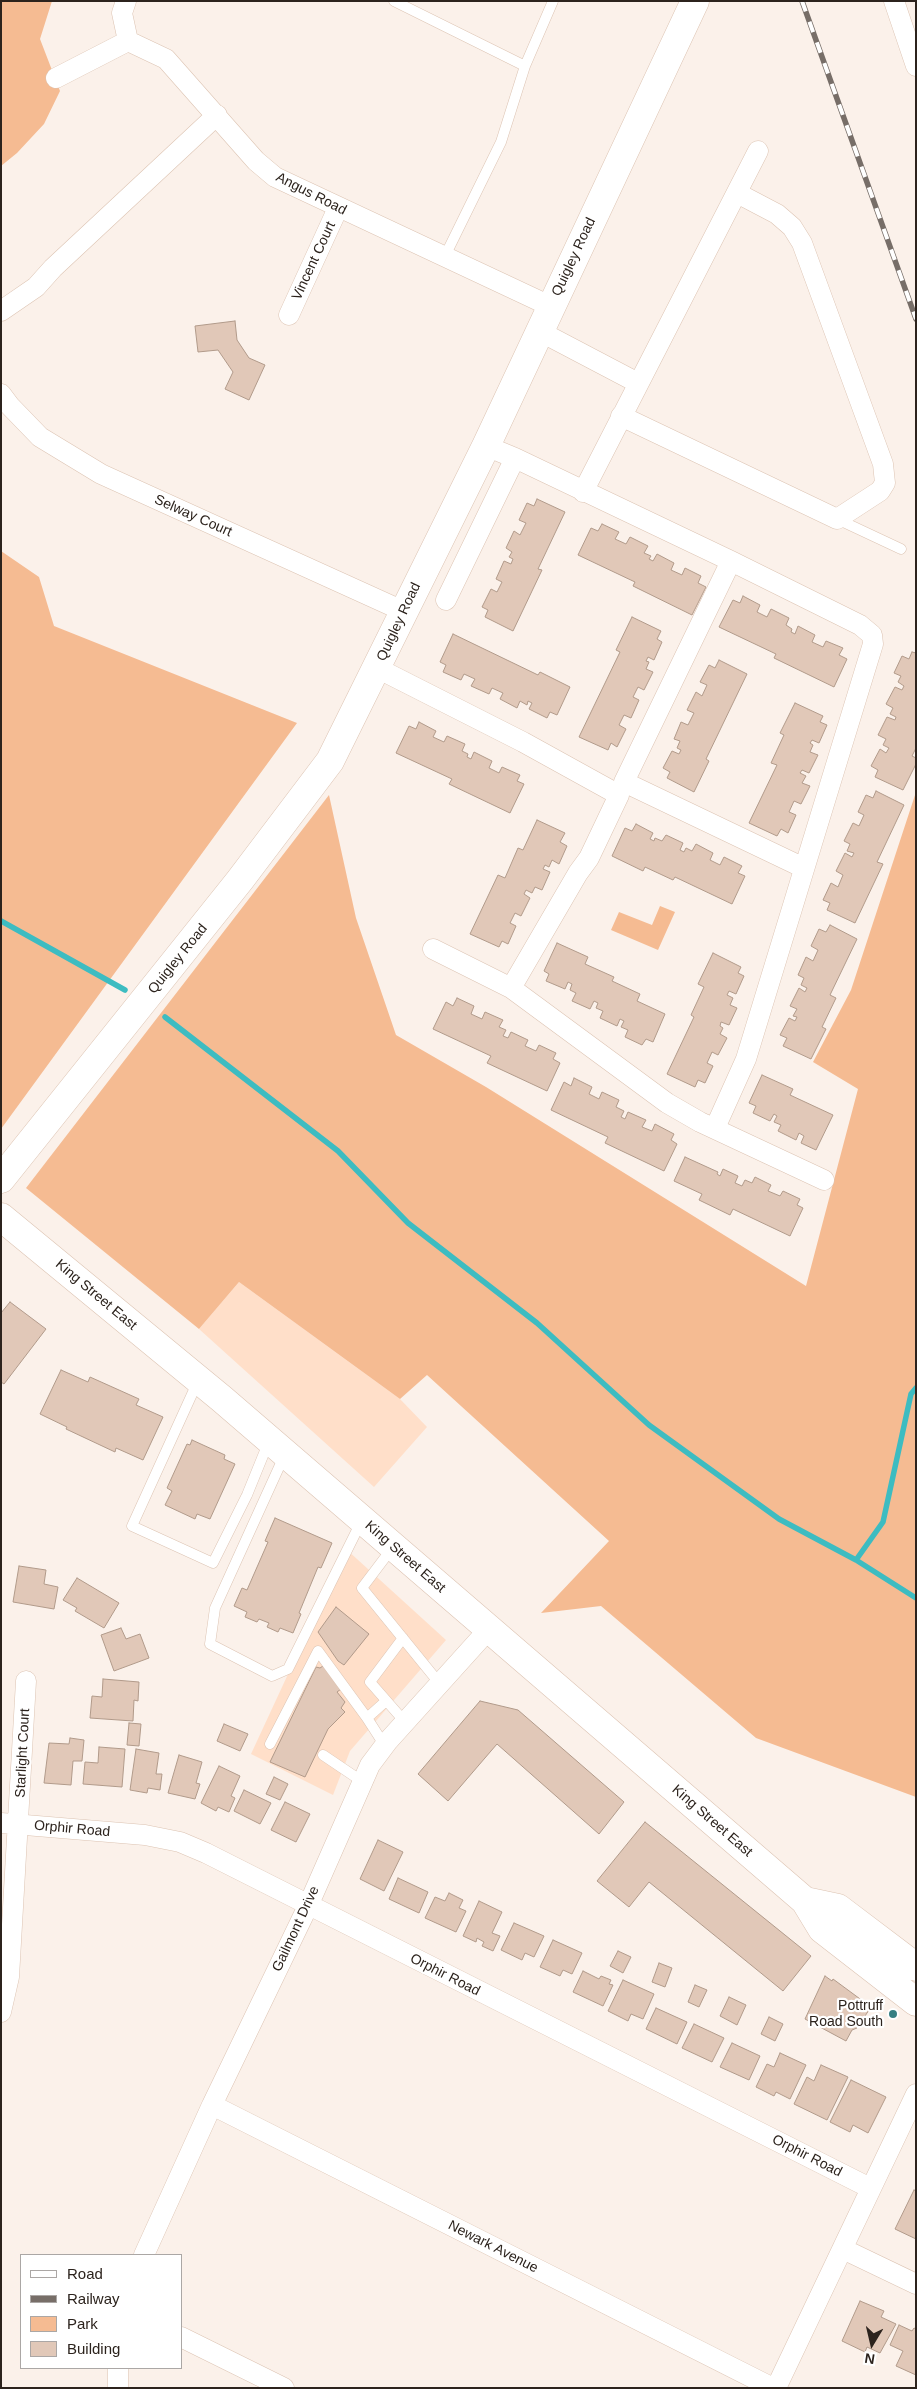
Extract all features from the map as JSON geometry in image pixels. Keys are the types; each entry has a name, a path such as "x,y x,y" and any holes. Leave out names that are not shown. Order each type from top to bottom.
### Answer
{"street":[{"path":"56,78 128,41 122,13 126,1"},
{"name":"Quigley Road","path":"1,1179 240,880 330,761 486,446 550,306 695,1"},
{"path":"894,1 916,66"},
{"name":"Angus Road","path":"128,41 166,59 217,114 256,161 276,177 338,208 446,256 550,306"},
{"path":"1,311 36,287 53,268 217,114"},
{"path":"583,492 758,150"},
{"path":"621,416 837,519 880,491 885,478 882,464 802,244 792,227 777,214 737,194"},
{"name":"Vincent Court","path":"289,315 338,208"},
{"path":"539,331 638,383"},
{"name":"Selway Court","path":"1,394 40,437 101,474 403,611"},
{"path":"486,446 731,561 860,625 872,635 873,644 746,1059 715,1128"},
{"path":"446,600 515,458"},
{"path":"511,988 588,858 731,561"},
{"path":"377,668 523,742 621,788 804,868"},
{"path":"433,949 511,988 667,1103 700,1122 824,1180"},
{"name":"King Street East","path":"1,1217 277,1447 805,1901 822,1929 916,2002"},
{"name":"Gailmont Drive","path":"144,2254 212,2105 308,1906 370,1765 405,1722 489,1629"},
{"name":"Starlight Court","path":"1,2012 9,1977 10,1824 26,1681"},
{"name":"Orphir Road","path":"10,1824 145,1835 180,1842 206,1853 870,2188"},
{"name":"King Street East","path":"805,1901 838,1908 916,1966"},
{"path":"774,2388 843,2249 870,2188 916,2094"},
{"name":"Newark Avenue","path":"212,2105 774,2388"},
{"path":"843,2249 916,2284"},
{"path":"182,2337 284,2388"},
{"path":"118,2369 118,2388"}],"lane":[{"path":"394,1 525,66"},
{"path":"446,256 501,142 525,66 553,1"},
{"path":"837,519 901,549"},
{"path":"198,1381 132,1526 213,1562 247,1495 277,1447"},
{"path":"277,1447 215,1608 210,1644 272,1676 288,1669 362,1520"},
{"path":"394,1547 362,1588 440,1684"},
{"path":"403,1638 370,1682 405,1722"},
{"path":"270,1744 318,1651 368,1718 385,1746"},
{"path":"368,1718 386,1700"},
{"path":"323,1755 363,1782"}],"shaded area":[{"path":"239,1282 400,1399 427,1427 374,1487 199,1329"},
{"path":"346,1549 446,1640 350,1751 333,1795 251,1754"}],"green space":[{"path":"1,1 52,1 40,39 60,91 44,124 17,153 1,166"},
{"path":"1,551 39,577 54,626 297,723 1,1129"},
{"path":"916,792 916,1797 756,1738 601,1606 541,1613 609,1541 427,1375 400,1399 239,1282 199,1329 26,1188 329,795 356,918 396,1035 486,1087 806,1286 858,1089 813,1062 851,990"},
{"path":"660,906 675,912 658,950 611,930 619,912 652,925"}],"building":[{"path":"235,321 237,340 249,358 265,365 249,400 225,389 233,372 218,350 198,352 195,326"},
{"path":"537,499 565,512 538,569 542,570 513,631 485,617 488,610 482,607 491,589 497,592 502,582 496,579 504,561 511,564 513,559 509,557 512,552 506,548 514,531 520,535 526,523 519,520 527,503 534,506"},
{"path":"602,524 619,532 615,539 626,544 630,537 648,546 644,553 651,556 649,559 653,561 657,554 674,563 671,570 682,575 685,568 701,576 698,583 706,587 692,615 633,586 635,582 578,555 591,528 598,531"},
{"path":"743,596 760,605 757,612 767,617 771,609 789,618 786,625 792,629 791,632 795,634 798,626 815,635 812,642 823,647 826,641 843,648 839,655 847,659 834,687 774,658 776,654 719,627 733,600 740,603"},
{"path":"632,617 661,631 657,639 662,642 654,660 648,657 646,661 649,662 646,669 653,672 644,690 638,687 633,697 639,700 631,718 624,715 619,725 626,729 617,747 611,743 608,750 579,737 620,652 616,650"},
{"path":"453,634 538,675 540,672 570,687 557,715 550,712 547,718 529,709 532,703 528,701 527,705 520,701 517,708 500,699 503,693 492,688 489,694 471,686 475,679 464,674 461,680 443,672 446,665 440,662"},
{"path":"912,652 916,653 916,748 912,756 916,758 916,764 903,790 875,777 878,770 871,766 880,749 886,753 889,748 883,745 886,739 878,735 887,717 895,720 896,717 890,714 893,708 886,704 895,687 902,690 904,686 898,682 901,676 894,673 902,656 909,659"},
{"path":"719,660 747,674 706,759 709,761 694,792 667,778 670,772 663,768 672,751 679,754 681,750 677,748 680,741 674,739 681,722 688,725 694,713 687,710 696,692 702,696 707,685 700,682 709,665 715,668"},
{"path":"795,703 823,716 820,722 827,725 819,743 812,740 810,743 813,745 810,752 818,755 809,773 802,770 800,773 806,776 802,783 810,786 801,804 794,801 789,812 796,815 788,833 781,829 777,836 749,823 777,765 771,763 784,735 780,733"},
{"path":"419,722 436,731 433,737 444,742 447,736 465,744 462,751 468,754 467,757 471,759 474,752 492,761 489,768 499,773 502,767 520,775 517,781 524,784 510,813 449,784 452,779 396,753 409,726 416,729"},
{"path":"876,791 904,805 877,862 883,864 855,923 827,910 830,903 823,900 831,883 838,887 843,875 836,871 845,853 852,857 854,853 847,851 850,844 844,841 853,823 859,826 864,815 858,812 866,795 873,798"},
{"path":"537,820 565,833 560,842 567,846 559,864 552,860 549,867 545,865 543,869 550,872 542,890 535,887 532,893 526,890 524,894 530,898 521,916 515,913 510,923 516,926 508,944 502,941 499,947 470,934 498,875 505,878 518,848 523,850"},
{"path":"636,824 653,833 650,839 654,841 655,838 662,841 666,835 683,843 680,850 684,852 686,848 692,851 696,844 713,853 710,860 720,865 724,857 742,866 738,873 745,876 732,904 675,877 673,880 645,867 643,871 612,856 625,828 632,831"},
{"path":"830,925 857,939 830,995 836,998 822,1027 826,1029 811,1059 783,1046 787,1038 780,1035 789,1018 795,1021 797,1017 793,1016 797,1009 790,1006 799,988 805,992 807,988 801,985 804,978 798,975 806,957 813,961 818,950 811,946 819,929 826,932"},
{"path":"557,943 588,957 585,964 614,977 612,981 640,994 637,1001 665,1014 653,1042 646,1039 642,1045 625,1037 628,1030 621,1027 624,1021 620,1019 617,1026 600,1018 603,1011 596,1008 598,1003 594,1001 590,1009 572,1001 576,993 570,990 572,984 568,982 565,989 546,981 549,974 544,971"},
{"path":"713,953 741,967 738,973 744,976 736,994 729,991 727,995 733,998 730,1005 737,1008 729,1025 721,1022 720,1026 723,1028 720,1034 727,1038 718,1055 712,1052 707,1063 713,1066 705,1083 698,1080 695,1087 667,1074 694,1017 691,1015 704,987 698,984"},
{"path":"457,998 474,1006 471,1014 482,1019 485,1012 503,1020 499,1027 506,1030 503,1036 508,1038 511,1032 528,1040 525,1046 536,1051 539,1045 556,1053 553,1059 560,1063 547,1091 487,1063 491,1056 433,1029 446,1002 453,1006"},
{"path":"762,1075 793,1089 790,1095 833,1115 816,1150 801,1143 804,1136 799,1133 796,1140 778,1131 781,1125 774,1122 777,1116 774,1114 770,1121 753,1113 756,1106 749,1103"},
{"path":"574,1078 592,1087 589,1094 599,1099 602,1092 619,1100 616,1107 624,1111 621,1117 625,1119 628,1112 646,1120 642,1127 652,1131 655,1124 674,1134 671,1140 677,1144 664,1171 605,1143 608,1137 551,1110 564,1082 571,1086"},
{"path":"685,1157 718,1172 717,1174 720,1176 723,1169 738,1176 735,1183 742,1186 745,1180 752,1183 755,1177 771,1185 768,1191 780,1196 783,1191 800,1199 797,1205 803,1208 790,1236 733,1209 730,1215 699,1200 702,1194 674,1181"},
{"path":"10,1302 46,1329 4,1384 1,1382 1,1313"},
{"path":"61,1370 88,1382 90,1377 139,1399 136,1405 163,1417 143,1460 116,1448 115,1452 66,1429 67,1427 40,1414"},
{"path":"192,1440 225,1455 224,1459 235,1464 210,1519 197,1514 195,1519 165,1505 172,1491 167,1488 187,1444 190,1445"},
{"path":"275,1518 332,1543 321,1568 318,1567 293,1633 280,1628 278,1632 267,1627 269,1623 259,1619 257,1622 245,1617 247,1612 234,1606 242,1588 247,1590 268,1542 265,1541"},
{"path":"19,1566 46,1570 44,1584 58,1587 54,1609 13,1602"},
{"path":"77,1578 119,1603 104,1628 75,1611 77,1608 63,1600"},
{"path":"336,1607 369,1634 344,1665 338,1661 318,1632"},
{"path":"121,1628 126,1639 140,1634 149,1658 114,1671 101,1635"},
{"path":"323,1666 341,1689 337,1692 345,1702 341,1708 345,1712 328,1729 305,1777 270,1762 316,1667 320,1668"},
{"path":"103,1679 139,1682 138,1701 134,1700 133,1721 90,1718 92,1696 102,1697"},
{"path":"480,1701 518,1710 624,1802 599,1834 497,1744 448,1801 418,1774"},
{"path":"129,1723 141,1724 139,1746 127,1745"},
{"path":"224,1724 248,1734 240,1751 217,1741"},
{"path":"70,1738 84,1740 82,1761 73,1761 71,1785 44,1783 49,1743 69,1744"},
{"path":"99,1747 125,1749 122,1787 83,1784 85,1762 98,1763"},
{"path":"136,1749 159,1753 156,1774 162,1774 160,1790 148,1788 147,1793 130,1790"},
{"path":"179,1755 202,1762 196,1783 200,1784 195,1799 168,1793"},
{"path":"219,1766 240,1776 231,1796 235,1798 229,1812 218,1807 216,1811 201,1803"},
{"path":"274,1777 288,1784 280,1800 266,1794"},
{"path":"244,1790 271,1803 260,1824 234,1811"},
{"path":"285,1802 310,1814 296,1842 271,1830"},
{"path":"645,1822 811,1956 783,1991 649,1882 629,1907 597,1881"},
{"path":"378,1840 403,1852 384,1891 360,1879"},
{"path":"398,1878 428,1892 419,1913 389,1899"},
{"path":"449,1893 463,1900 459,1908 466,1911 456,1932 425,1918 435,1897 445,1901"},
{"path":"479,1901 502,1912 492,1933 500,1936 493,1951 482,1946 484,1942 477,1938 476,1942 463,1936"},
{"path":"514,1923 544,1936 534,1957 525,1953 522,1960 501,1950"},
{"path":"553,1940 582,1953 572,1974 563,1970 560,1976 540,1967"},
{"path":"618,1951 631,1957 623,1973 610,1966"},
{"path":"659,1963 672,1968 665,1987 652,1982"},
{"path":"583,1971 599,1979 601,1976 611,1980 609,1984 613,1985 603,2006 573,1992"},
{"path":"825,1976 832,1981 833,1979 871,2007 861,2022 857,2020 854,2024 857,2028 852,2030 846,2041 805,2019"},
{"path":"623,1980 654,1994 643,2019 631,2014 628,2021 608,2011"},
{"path":"695,1985 707,1990 699,2007 688,2002"},
{"path":"729,1997 746,2005 737,2025 720,2016"},
{"path":"656,2008 687,2022 677,2044 646,2029"},
{"path":"769,2017 783,2024 775,2041 761,2034"},
{"path":"694,2024 724,2038 712,2062 682,2048"},
{"path":"732,2043 760,2056 749,2080 720,2067"},
{"path":"780,2053 806,2065 790,2099 776,2092 774,2096 756,2087 767,2064 774,2067"},
{"path":"821,2065 848,2077 827,2120 794,2104 807,2077 814,2081"},
{"path":"851,2080 886,2097 868,2133 853,2125 850,2132 830,2122"},
{"path":"914,2190 916,2191 916,2239 895,2229"},
{"path":"860,2301 884,2311 881,2317 896,2324 880,2353 867,2347 865,2352 842,2341"},
{"path":"899,2325 912,2331 914,2328 916,2329 916,2375 896,2366 903,2351 890,2345"}],"waterway":[{"path":"1,921 125,990"},
{"path":"165,1017 338,1151 408,1223 537,1323 649,1425 779,1519 856,1560 916,1598"},
{"path":"856,1560 883,1522 911,1394 916,1388"}],"railway":[{"path":"802,1 916,319"}],"place":[{"name":"Pottruff Road South","path":"893,2014"}]}
